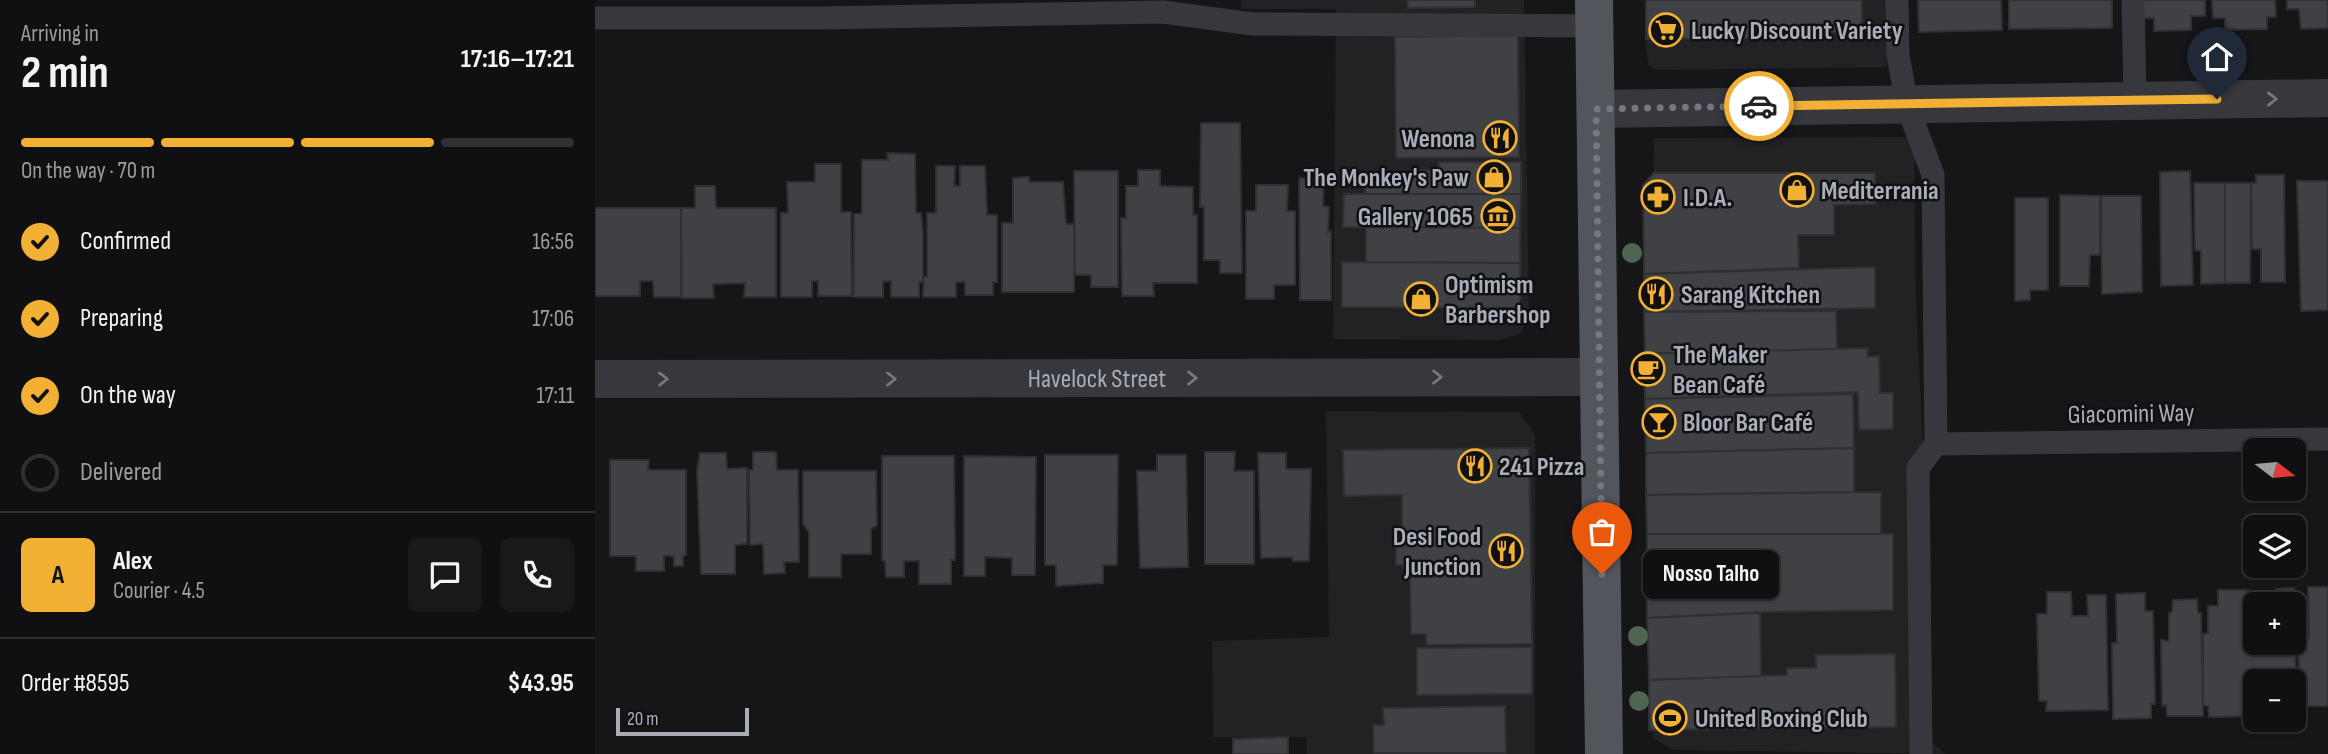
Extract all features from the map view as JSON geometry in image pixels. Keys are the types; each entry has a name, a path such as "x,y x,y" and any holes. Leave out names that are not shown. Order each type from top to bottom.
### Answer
{"main road":[{"path":"1594,13 1604,754"}],"street":[{"path":"1596,109 2328,98"},
{"name":"Havelock Street","path":"595,379 1599,377"}],"lane":[{"path":"1897,0 1898,55 1907,105 1933,175 1936,444 1918,468 1921,754"},
{"path":"2133,0 2135,99"},
{"path":"595,18 818,18 1163,12 1253,24 1594,13"},
{"name":"Giacomini Way","path":"1936,444 2328,439"}],"shaded area":[{"path":"1241,0 1524,0 1529,315 1520,334 1500,340 1333,339 1336,9 1241,9"},
{"path":"1645,0 1886,0 1887,67 1657,70 1649,66 1646,50"},
{"path":"1914,137 1916,303 1925,484 1931,742 1945,754 1673,750 1653,738 1654,138"},
{"path":"1326,411 1519,412 1535,434 1535,754 1307,754 1306,737 1213,737 1212,641 1329,637"}],"building":[{"path":"1407,0 1475,0 1475,7 1408,8"},
{"path":"1646,0 1862,0 1862,32 1752,33 1753,38 1646,39"},
{"path":"1918,0 2001,0 2002,30 1919,32"},
{"path":"2009,0 2112,0 2112,28 2009,29"},
{"path":"2140,0 2205,0 2205,16 2191,16 2191,30 2154,31 2154,18 2140,18"},
{"path":"2212,0 2275,0 2276,17 2267,17 2267,29 2225,30 2225,18 2213,18"},
{"path":"2287,0 2328,0 2328,28 2301,29 2299,9 2287,9"},
{"path":"1518,35 1519,157 1396,158 1395,37"},
{"path":"1201,123 1240,123 1242,273 1220,273 1220,260 1204,260 1204,207 1200,207"},
{"path":"887,153 915,154 916,213 921,213 923,234 923,282 919,282 919,297 891,297 891,281 883,282 883,297 854,297 854,214 862,214 862,160 888,160"},
{"path":"1439,162 1521,162 1521,194 1365,194 1365,174 1411,175 1411,170 1438,170"},
{"path":"815,164 841,164 841,212 851,212 852,296 818,296 818,281 812,281 812,297 781,297 781,213 788,213 787,182 815,182"},
{"path":"936,166 955,166 954,186 960,186 960,166 985,166 987,215 997,215 997,282 993,282 993,295 965,295 965,282 956,282 956,297 923,297 924,277 927,277 927,213 936,213"},
{"path":"1138,170 1160,170 1160,186 1193,187 1193,215 1197,215 1197,283 1153,283 1154,296 1122,296 1121,218 1126,218 1126,186 1138,186"},
{"path":"1074,171 1118,171 1118,287 1091,287 1091,275 1075,275"},
{"path":"2190,171 2193,285 2161,286 2160,172"},
{"path":"1654,173 1875,173 1875,204 1834,205 1834,235 1798,235 1799,268 1644,274 1643,185"},
{"path":"2256,175 2284,175 2285,282 2261,282 2261,249 2252,249 2251,183 2256,183"},
{"path":"1029,177 1029,182 1063,182 1066,224 1074,224 1074,292 1002,292 1002,223 1013,223 1013,178"},
{"path":"1299,178 1324,178 1323,206 1329,207 1328,232 1331,231 1331,300 1300,300"},
{"path":"2297,181 2328,181 2328,310 2301,311"},
{"path":"2194,183 2225,183 2225,283 2201,284 2201,251 2195,250"},
{"path":"2225,183 2251,183 2250,283 2225,283"},
{"path":"1256,185 1288,185 1287,211 1295,211 1295,285 1274,285 1274,299 1246,299 1246,211 1256,211"},
{"path":"695,186 715,186 716,208 776,208 776,297 744,297 745,283 713,284 714,298 682,298 681,208 695,208"},
{"path":"1344,194 1521,194 1520,228 1343,227"},
{"path":"2060,195 2100,196 2100,255 2090,255 2089,286 2060,286"},
{"path":"2101,196 2141,196 2142,292 2102,294"},
{"path":"2015,198 2048,198 2048,290 2030,290 2030,300 2015,301"},
{"path":"595,208 681,208 681,297 654,297 653,281 640,281 640,296 595,296"},
{"path":"1366,227 1520,228 1520,263 1366,262"},
{"path":"1342,262 1520,263 1520,308 1342,307"},
{"path":"1875,267 1875,308 1644,312 1644,274"},
{"path":"1836,311 1837,349 1645,354 1644,312"},
{"path":"1868,348 1867,357 1879,356 1880,393 1893,393 1893,429 1859,430 1858,392 1645,399 1645,354"},
{"path":"1853,394 1854,448 1646,453 1645,399"},
{"path":"1529,448 1532,644 1426,645 1426,634 1411,634 1410,577 1425,577 1424,568 1403,569 1402,565 1396,565 1396,529 1402,529 1402,495 1344,496 1343,450"},
{"path":"1854,448 1854,492 1646,495 1646,453"},
{"path":"753,452 776,452 777,470 798,470 799,562 784,562 785,573 764,574 763,544 750,545 749,470 753,470"},
{"path":"1205,452 1235,452 1234,471 1254,471 1254,564 1205,564"},
{"path":"700,453 726,453 727,469 747,468 747,544 735,545 735,574 701,574 697,470"},
{"path":"1258,453 1286,453 1286,469 1311,469 1309,561 1293,561 1292,557 1261,558"},
{"path":"1045,455 1118,455 1117,565 1103,565 1103,583 1056,586 1056,565 1045,565"},
{"path":"1157,455 1186,455 1188,567 1140,568 1137,471 1157,471"},
{"path":"882,456 954,456 955,560 951,560 951,584 919,584 919,561 904,561 904,577 886,577 885,561 882,560"},
{"path":"964,456 1036,457 1035,575 1012,575 1012,558 985,557 985,576 964,576"},
{"path":"610,460 649,460 648,470 686,470 686,555 683,556 683,566 674,566 674,556 664,556 664,571 636,571 636,556 610,556"},
{"path":"803,471 876,471 877,525 871,529 871,554 841,554 841,577 809,577 809,532 803,524"},
{"path":"1881,492 1881,535 1647,534 1646,495"},
{"path":"1647,534 1893,534 1893,610 1761,612 1647,618"},
{"path":"2308,587 2328,587 2328,706 2306,706 2306,669 2299,669 2299,655 2306,655 2306,638 2309,638"},
{"path":"2294,588 2294,592 2276,592 2276,589"},
{"path":"2218,590 2248,590 2243,592 2243,655 2295,655 2296,669 2243,669 2243,716 2209,717 2208,706 2203,706 2203,634 2208,633 2208,606 2218,606"},
{"path":"2047,592 2071,592 2072,616 2088,616 2087,595 2106,595 2108,710 2046,711 2047,701 2039,701 2037,614 2047,614"},
{"path":"2145,593 2145,611 2153,611 2155,704 2151,704 2151,718 2113,719 2112,643 2117,643 2116,594"},
{"path":"2197,599 2198,613 2201,613 2203,716 2167,716 2166,705 2162,706 2161,640 2169,641 2169,613 2172,612 2173,600"},
{"path":"1760,613 1761,677 1649,680 1647,618"},
{"path":"1532,647 1532,694 1417,695 1417,648"},
{"path":"1895,654 1896,727 1649,730 1649,680 1787,675 1787,668 1816,668 1816,655"},
{"path":"1505,706 1506,753 1374,753 1373,725 1384,725 1383,708"},
{"path":"1288,737 1288,754 1233,754 1233,739"}],"way so far":[{"path":"1602,574 1596,109 1759,106"}],"place":[{"name":"Lucky Discount Variety","path":"1666,30"},
{"name":"Wenona","path":"1500,138"},
{"name":"The Monkey's Paw","path":"1494,177"},
{"name":"Mediterrania","path":"1797,190"},
{"name":"I.D.A.","path":"1658,197"},
{"name":"Gallery 1065","path":"1498,216"},
{"name":"Sarang Kitchen","path":"1656,294"},
{"name":"Optimism Barbershop","path":"1421,299"},
{"name":"The Maker Bean Café","path":"1648,369"},
{"name":"Bloor Bar Café","path":"1659,422"},
{"name":"241 Pizza","path":"1475,466"},
{"name":"Desi Food Junction","path":"1506,551"},
{"name":"Nosso Talho","path":"1602,574"},
{"name":"United Boxing Club","path":"1670,718"}],"route":[{"path":"1759,106 2217,99"}]}
